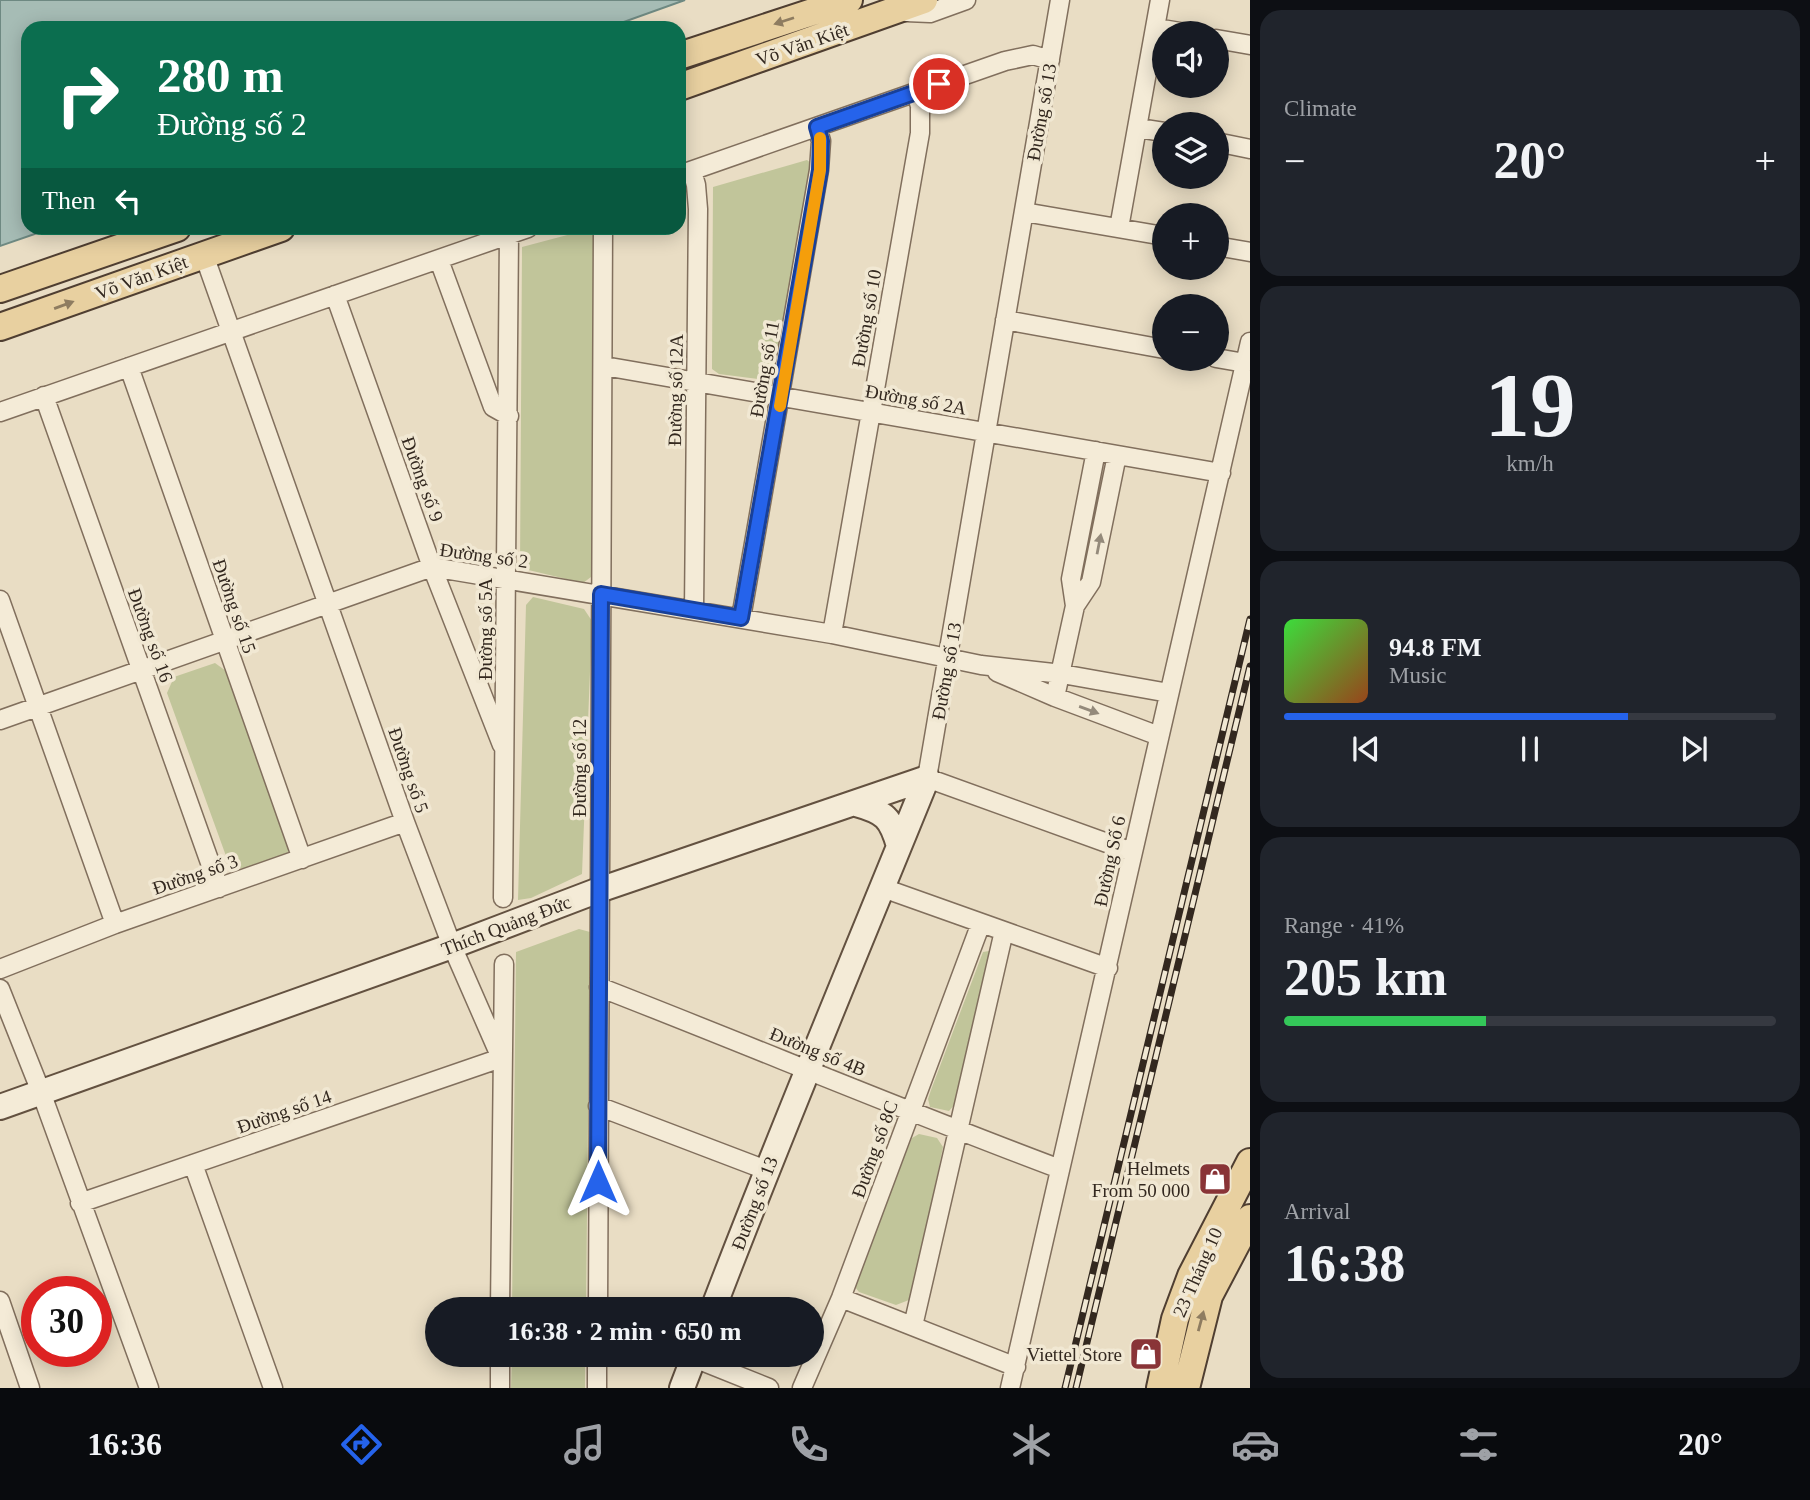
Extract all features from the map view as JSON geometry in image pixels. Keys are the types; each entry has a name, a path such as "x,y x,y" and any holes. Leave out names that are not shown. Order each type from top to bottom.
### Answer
{"main road":[{"name":"Võ Văn Kiệt","path":"686,54 849,0"},
{"name":"Võ Văn Kiệt","path":"686,85 924,0"},
{"name":"Võ Văn Kiệt","path":"0,289 157,235"},
{"name":"Võ Văn Kiệt","path":"0,327 261,235"},
{"name":"23 Tháng 10","path":"1160,1388 1175,1319 1191,1276 1250,1162"},
{"name":"23 Tháng 10","path":"1186,1388 1209,1296 1250,1218"}],"street":[{"path":"892,12 930,13 966,0"},
{"name":"Đường số 13","path":"718,1297 766,1170 927,778 1060,0"},
{"path":"1157,21 1160,0"},
{"path":"1229,41 1250,45"},
{"path":"1119,228 1152,50"},
{"path":"686,173 1005,61 1033,55 1050,60"},
{"name":"Đường số 10","path":"832,634 920,133 920,106 916,92"},
{"name":"Đường số 11","path":"741,618 820,170 821,141 817,127"},
{"path":"1138,128 1152,130"},
{"path":"1229,145 1250,149"},
{"name":"Đường số 12A","path":"686,173 698,209 694,610"},
{"path":"1024,212 1152,234"},
{"path":"0,412 506,235"},
{"name":"Đường số 5A","path":"503,898 509,235"},
{"name":"Đường số 12","path":"598,1297 603,235"},
{"path":"1229,248 1250,252"},
{"name":"Đường số 5","path":"204,255 405,822 452,946 501,1058 500,1297"},
{"path":"439,260 493,407 509,416"},
{"name":"Đường số 9","path":"335,295 432,567 505,753"},
{"path":"1005,320 1152,347"},
{"name":"Đường Số 6","path":"1010,1388 1250,342"},
{"path":"1229,360 1245,363"},
{"name":"Đường số 2A","path":"604,366 1221,473"},
{"name":"Đường số 15","path":"129,367 302,859"},
{"name":"Đường số 16","path":"44,396 219,888"},
{"path":"1055,697 1075,606 1071,579 1096,451"},
{"path":"1075,606 1091,582 1116,455"},
{"name":"Đường số 2","path":"0,720 432,567 832,634 981,665 1062,674 1169,693"},
{"path":"0,600 115,925"},
{"name":"Đường số 2","path":"981,665 1055,697 1159,736"},
{"path":"927,778 1132,852"},
{"name":"Thích Quảng Đức","path":"0,1107 452,946 599,890 927,778"},
{"path":"856,804 877,810 887,818 894,828 899,846"},
{"name":"Đường số 3","path":"0,969 115,925 405,822"},
{"path":"883,888 1108,968"},
{"name":"Đường số 8C","path":"802,1388 841,1298 981,923"},
{"path":"913,1326 1004,931"},
{"path":"501,1058 504,964"},
{"name":"Đường số 4B","path":"599,987 1060,1169"},
{"path":"0,989 149,1388"},
{"name":"Đường số 14","path":"80,1203 501,1058"},
{"path":"598,1106 766,1170"},
{"path":"194,1164 274,1388"},
{"path":"841,1298 1016,1367"},
{"path":"0,1301 30,1388"},
{"path":"500,1367 500,1388"},
{"path":"597,1367 597,1388"},
{"path":"682,1388 691,1367"},
{"path":"720,1367 769,1388"}],"green space":[{"path":"807,160 812,164 775,373 767,380 719,374 712,369 713,187"},
{"path":"567,235 594,235 597,240 595,574 583,583 520,568 522,247"},
{"path":"533,597 584,609 592,621 582,874 531,898 518,900 526,605"},
{"path":"215,663 226,671 288,845 288,852 283,856 252,868 230,867 167,693 174,677"},
{"path":"579,929 590,932 586,1297 512,1297 516,952"},
{"path":"983,952 992,953 992,962 955,1104 949,1111 930,1107 928,1099 931,1090"},
{"path":"919,1134 937,1138 943,1147 913,1294 909,1300 896,1305 859,1292 854,1280 912,1138"},
{"path":"512,1367 585,1367 585,1388 511,1388"}],"water":[{"path":"0,0 685,0 626,21 21,21 21,235 32,235 0,246"}],"railway":[{"path":"1065,1388 1250,619"},
{"path":"1076,1388 1250,666"}],"slow traffic":[{"path":"780,406 820,170 820,138"}],"place":[{"name":"Helmets From 50 000","path":"1215,1179"},
{"name":"Viettel Store","path":"1146,1354"}],"route":[{"path":"598,1182 601,594 741,618 820,170 821,141 817,127 939,84"}]}
